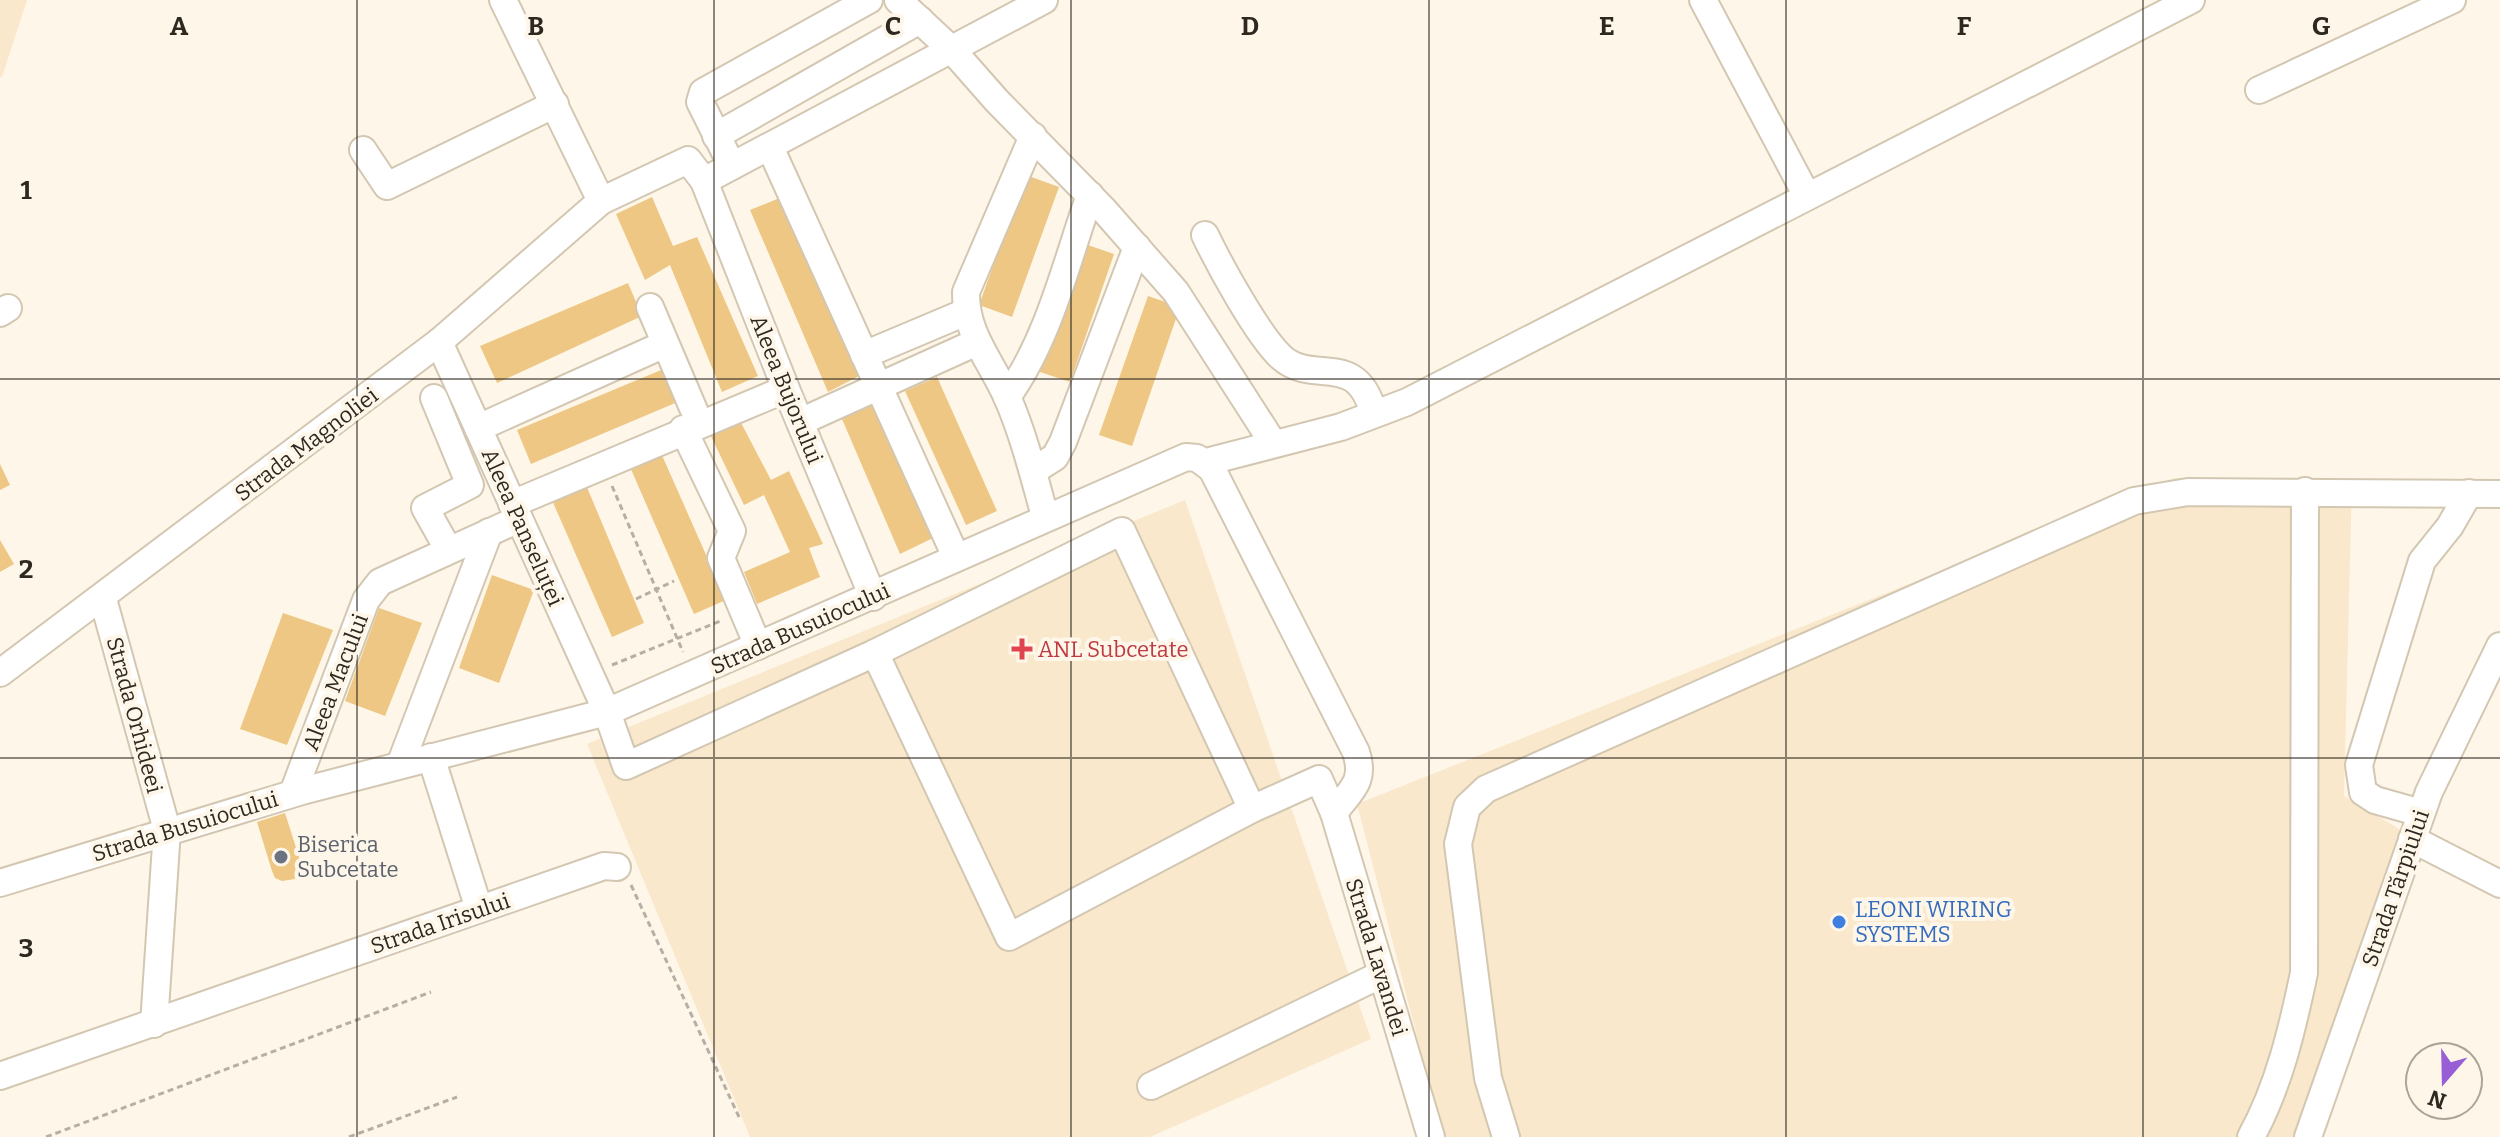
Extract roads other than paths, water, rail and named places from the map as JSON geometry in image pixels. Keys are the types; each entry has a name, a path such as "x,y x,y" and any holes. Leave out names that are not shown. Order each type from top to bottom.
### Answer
{"street":[{"path":"503,0 601,201"},
{"path":"732,166 700,102 703,92 869,0"},
{"path":"898,0 953,51 1090,195 1176,292 1273,443"},
{"path":"704,181 1044,0"},
{"path":"1703,0 1807,196"},
{"name":"Strada Busuiocului","path":"0,883 293,793 607,712 873,597 1173,460 1197,458 1206,462 1341,427 1407,402 2191,0"},
{"path":"2259,90 2452,0"},
{"path":"716,136 920,20"},
{"path":"363,150 387,186 555,104"},
{"path":"1033,136 966,292 966,312 977,342 1007,397 1045,516"},
{"path":"770,147 956,557"},
{"name":"Strada Magnoliei","path":"0,673 103,599 439,342 601,201 688,160 704,181"},
{"name":"Aleea Bujorului","path":"704,181 873,597"},
{"path":"1007,397 1025,372 1036,347 1090,195"},
{"path":"1205,235 1278,354 1300,368 1340,371 1349,376 1370,401 1374,414"},
{"path":"1033,471 1055,457 1063,442 1137,247"},
{"path":"650,307 691,426 732,531 721,558 758,646"},
{"path":"864,355 966,312"},
{"name":"Aleea Panseluței","path":"439,342 607,712 626,766 875,653"},
{"path":"800,422 977,342"},
{"path":"478,428 665,344"},
{"name":"Aleea Macului","path":"293,793 366,600 380,582 489,532 516,512 603,464 786,389"},
{"path":"434,398 470,485 425,508 448,549"},
{"path":"1206,462 1356,752 1360,777 1354,792 1334,813"},
{"path":"2251,1137 2289,1046 2304,973 2305,491"},
{"path":"1506,1137 1488,1078 1458,844 1467,807 1486,789 2134,501 2188,492 2500,494"},
{"path":"2421,813 2375,800 2363,792 2359,765 2422,561 2450,526 2469,493"},
{"path":"1122,531 1252,809 1009,937 875,653 1122,531"},
{"path":"400,765 489,532"},
{"name":"Strada Orhideei","path":"103,599 167,830 154,1024"},
{"name":"Strada Tărpiului","path":"2308,1137 2421,813 2500,646"},
{"path":"431,757 479,909"},
{"name":"Strada Lavandei","path":"1252,809 1319,779 1334,813 1431,1137"},
{"path":"2412,839 2500,884"},
{"name":"Strada Irisului","path":"0,1076 604,866 617,867"},
{"path":"1151,1086 1382,974"}],"place":[{"name":"ANL Subcetate","path":"1022,649"},
{"name":"Biserica Subcetate","path":"281,857"},
{"name":"LEONI WIRING SYSTEMS","path":"1839,922"}]}
